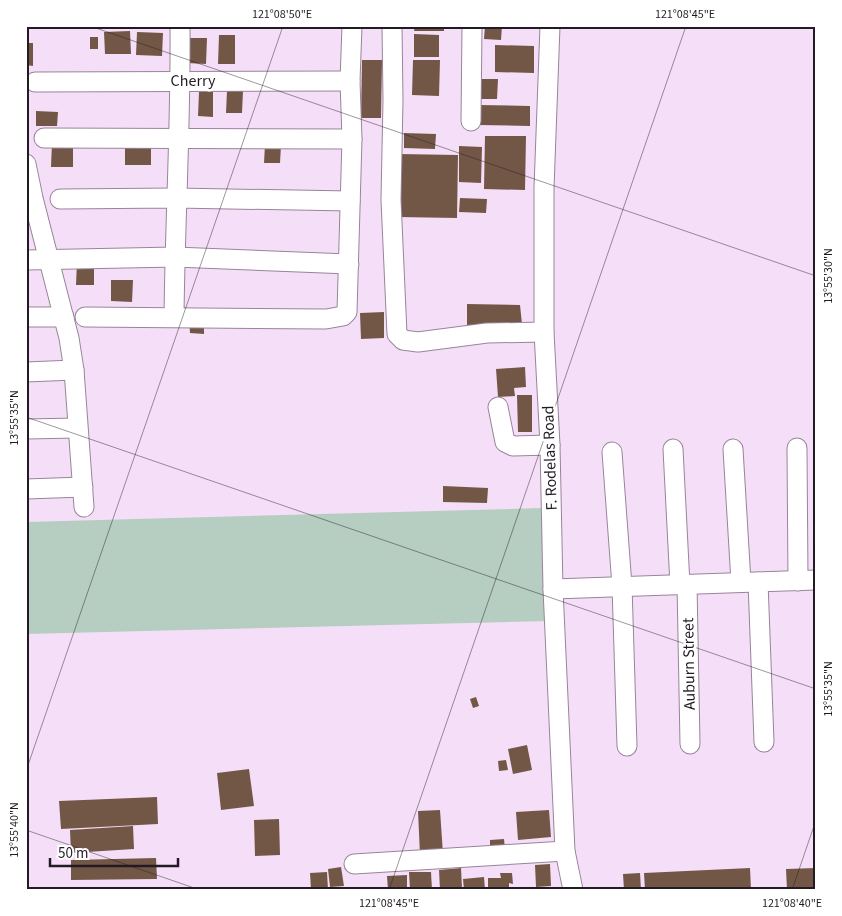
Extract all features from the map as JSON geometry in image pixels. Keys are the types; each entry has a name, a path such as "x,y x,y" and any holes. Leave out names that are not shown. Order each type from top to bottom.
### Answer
{"street":[{"path":"174,317 180,26"},
{"path":"86,317 294,320 326,319 343,316 348,312 352,139 350,81 352,26"},
{"path":"392,26 391,200 397,334 403,340 418,342 480,334 544,332"},
{"path":"472,26 472,121"},
{"name":"F. Rodelas Road","path":"550,26 544,188 544,332 565,851 573,890"},
{"name":"Cherry","path":"36,82 180,80 350,81"},
{"path":"44,138 179,140 352,139"},
{"path":"26,164 30,198 50,261 64,317 74,370 84,507"},
{"path":"60,199 176,198 350,201"},
{"path":"26,260 175,257 350,264"},
{"path":"26,317 64,317"},
{"path":"26,372 74,370"},
{"path":"498,407 505,442 512,446 550,445"},
{"path":"26,429 77,428"},
{"path":"553,589 807,580 797,448"},
{"name":"Auburn Street","path":"672,449 683,584 690,744"},
{"path":"733,449 750,582 764,742"},
{"path":"612,452 622,586 627,746"},
{"path":"26,489 83,488"},
{"path":"354,864 565,851"}],"green space":[{"path":"543,508 550,621 26,634 26,522"}],"building":[{"path":"415,26 444,26 444,31 414,31"},
{"path":"485,26 502,26 501,40 484,39"},
{"path":"130,31 131,54 105,54 104,32"},
{"path":"137,32 163,33 162,56 136,55"},
{"path":"414,34 439,35 439,57 414,57"},
{"path":"219,35 235,35 235,64 218,64"},
{"path":"90,37 98,37 98,49 90,49"},
{"path":"187,38 207,38 206,64 187,63"},
{"path":"26,43 33,43 33,66 26,65"},
{"path":"495,45 534,46 534,73 495,72"},
{"path":"362,60 382,60 381,118 361,118"},
{"path":"413,60 440,60 439,96 412,95"},
{"path":"479,79 498,79 497,99 478,99"},
{"path":"227,90 243,91 242,113 226,113"},
{"path":"199,92 213,92 213,117 198,116"},
{"path":"479,105 530,106 530,126 479,125"},
{"path":"36,111 58,112 57,126 36,126"},
{"path":"404,133 436,134 435,149 404,148"},
{"path":"485,136 526,136 525,190 484,189"},
{"path":"52,142 73,142 73,167 51,167"},
{"path":"125,142 151,143 151,165 125,165"},
{"path":"265,144 281,145 280,163 264,163"},
{"path":"459,146 482,147 481,183 459,182"},
{"path":"399,154 458,155 457,218 398,217"},
{"path":"460,198 487,199 486,213 459,212"},
{"path":"77,261 94,261 94,285 76,285"},
{"path":"111,280 133,280 132,302 111,301"},
{"path":"467,304 520,305 522,324 467,326"},
{"path":"384,312 384,338 361,339 360,313"},
{"path":"189,318 204,318 204,334 190,333"},
{"path":"525,367 526,387 514,388 515,396 498,397 496,369"},
{"path":"517,395 532,395 532,432 518,432"},
{"path":"443,486 488,488 487,503 443,502"},
{"path":"476,697 479,706 473,708 470,699"},
{"path":"527,745 532,770 513,774 508,749"},
{"path":"506,760 508,770 499,771 498,761"},
{"path":"249,769 254,806 221,810 217,773"},
{"path":"157,797 158,824 61,829 59,801"},
{"path":"440,810 443,854 420,855 418,811"},
{"path":"549,810 551,837 518,840 516,812"},
{"path":"279,819 280,855 255,856 254,820"},
{"path":"133,826 134,849 71,853 70,830"},
{"path":"504,839 505,849 490,850 490,840"},
{"path":"156,858 157,879 71,880 71,860"},
{"path":"550,864 551,886 536,887 535,865"},
{"path":"341,867 344,886 330,887 328,869"},
{"path":"461,868 462,888 440,890 439,870"},
{"path":"750,868 751,890 645,890 644,873"},
{"path":"816,868 816,888 787,890 786,869"},
{"path":"327,872 328,890 311,890 310,873"},
{"path":"409,872 431,872 432,890 410,890"},
{"path":"500,873 512,873 513,884 509,883 509,890 488,890 488,878 501,878"},
{"path":"640,873 641,890 624,890 623,874"},
{"path":"407,875 407,890 388,890 387,876"},
{"path":"484,877 485,890 464,890 463,879"},
{"path":"158,887 158,890 127,890 126,888"}]}
